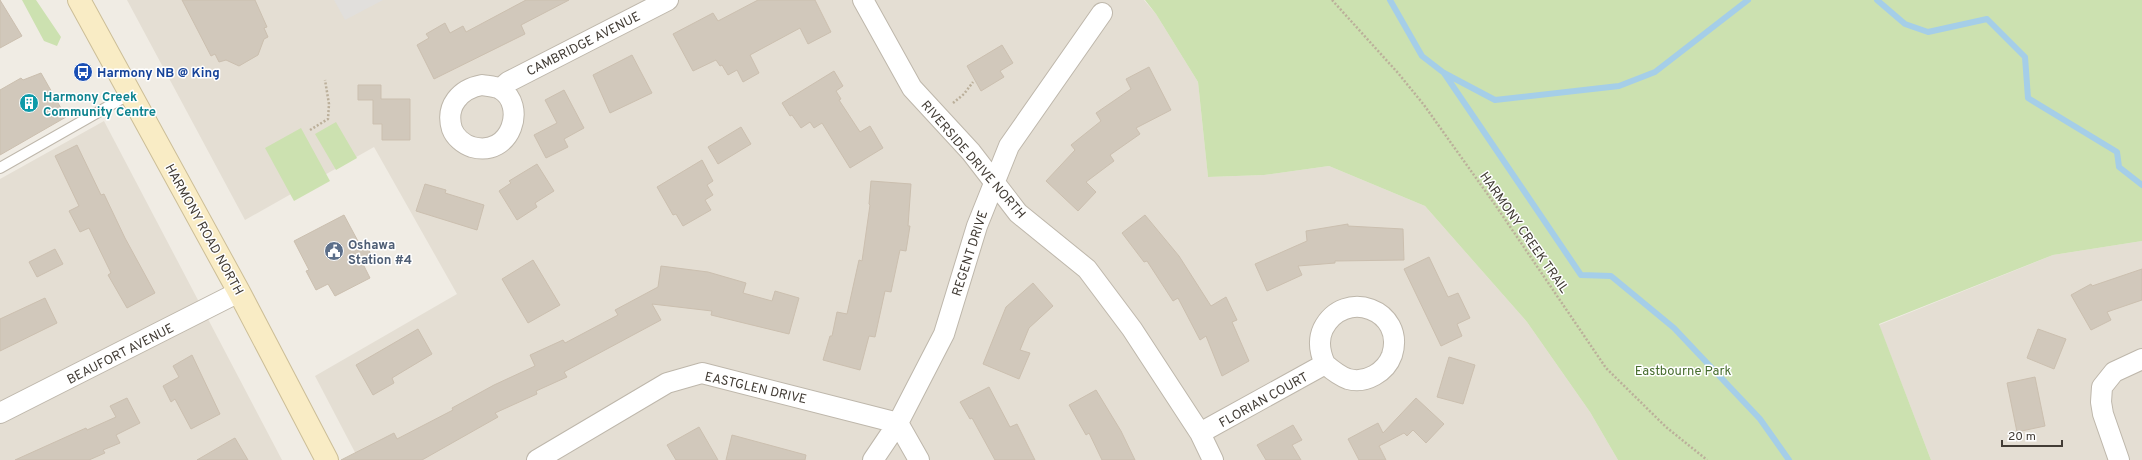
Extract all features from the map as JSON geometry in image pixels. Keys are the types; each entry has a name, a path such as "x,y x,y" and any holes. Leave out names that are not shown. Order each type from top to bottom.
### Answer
{"main road":[{"name":"HARMONY ROAD NORTH","path":"79,0 239,292 327,460"}],"street":[{"name":"CAMBRIDGE AVENUE","path":"500,89 508,82 668,0"},
{"name":"RIVERSIDE DRIVE NORTH","path":"863,0 912,88 971,152 1018,213 1087,269 1132,329 1200,433 1213,460"},
{"name":"REGENT DRIVE","path":"873,460 898,423 944,334 977,226 1008,146 1102,13"},
{"name":"BEAUFORT AVENUE","path":"0,413 239,292"},
{"path":"2119,460 2103,414 2102,386 2114,372 2142,359"},
{"name":"FLORIAN COURT","path":"1200,433 1325,364"},
{"name":"EASTGLEN DRIVE","path":"537,460 667,383 702,373 898,423"},
{"path":"898,423 919,460"}],"lane":[{"path":"0,168 130,94"}],"path":[{"name":"HARMONY CREEK TRAIL","path":"1332,0 1398,73 1424,105 1496,206 1606,368 1666,427 1707,460"},
{"path":"310,130 328,119 329,104 324,80"},
{"path":"939,118 964,94 973,82"}],"shaded area":[{"path":"127,0 1144,0 1156,14 1198,82 1208,177 1264,175 1329,166 1425,206 1527,322 1590,412 1618,460 359,460 315,376 457,294 374,147 245,220"},
{"path":"334,0 383,0 345,20"},
{"path":"104,121 282,460 0,460 0,179"},
{"path":"2142,241 2142,460 1931,460 1879,325 2053,255"}],"green space":[{"path":"22,0 36,0 61,37 57,46 44,41"},
{"name":"Eastbourne Park","path":"1145,0 2142,0 2142,241 2053,255 1879,324 1931,460 1618,460 1590,412 1527,322 1425,206 1329,166 1264,175 1208,177 1198,82 1156,14"},
{"path":"336,122 357,158 336,170 315,134"},
{"path":"301,128 330,181 294,201 265,148"}],"building":[{"path":"0,0 22,36 0,48"},
{"path":"182,0 255,0 267,27 264,28 268,37 264,39 258,55 239,66 226,60 219,62 215,54 211,56"},
{"path":"526,0 569,0 521,25 525,34 434,79 417,45 429,38 426,34 445,23 450,33 463,26 466,32"},
{"path":"758,0 815,0 831,32 808,44 800,28 750,55 759,73 743,82 737,70 728,75 722,65 720,66 716,60 693,71 673,34 713,13 718,21"},
{"path":"1002,45 1013,63 1000,71 1004,77 981,91 967,66"},
{"path":"632,55 652,93 610,113 593,75"},
{"path":"1149,67 1171,110 1136,128 1140,134 1110,155 1114,161 1086,182 1096,192 1078,211 1046,181 1075,150 1071,145 1101,121 1096,113 1131,89 1126,79"},
{"path":"834,71 843,86 836,91 841,99 839,100 860,132 870,126 883,148 850,168 822,123 814,128 810,122 801,128 792,115 790,116 782,103"},
{"name":"Harmony Creek Community Centre","path":"41,73 66,117 0,155 0,90 21,78 23,80"},
{"path":"358,85 381,85 381,99 410,99 410,140 382,140 382,124 373,124 373,100 358,100"},
{"path":"564,90 584,128 564,139 568,147 546,158 534,135 557,123 545,100"},
{"path":"741,127 751,144 718,164 708,147"},
{"path":"77,145 101,195 104,194 125,238 155,293 127,308 108,275 111,273 89,228 80,232 69,211 79,206 55,156"},
{"path":"702,160 713,181 707,185 713,195 705,200 711,210 683,226 676,214 673,215 657,187"},
{"path":"537,164 554,191 535,203 537,207 517,220 499,191 511,183 509,181"},
{"path":"871,181 911,184 908,226 910,226 906,251 900,250 891,292 885,291 875,337 869,336 860,370 823,360 830,336 832,336 837,312 847,314 859,260 862,261 870,205"},
{"path":"425,184 446,190 445,193 484,205 477,230 416,211"},
{"name":"Oshawa Station #4","path":"344,215 360,245 365,243 372,256 362,262 370,278 335,296 328,284 316,290 306,271 309,270 294,241"},
{"path":"1145,215 1179,256 1211,306 1226,297 1237,320 1232,322 1249,361 1222,376 1206,336 1200,340 1178,298 1173,301 1147,261 1144,262 1122,233"},
{"path":"1348,224 1348,226 1403,229 1404,260 1335,261 1335,263 1298,266 1302,275 1267,291 1255,264 1307,241 1306,231"},
{"path":"55,249 63,264 37,277 29,262"},
{"path":"1429,257 1448,297 1458,293 1470,318 1457,324 1462,336 1441,346 1404,269"},
{"path":"533,260 560,305 528,323 502,279"},
{"path":"661,266 708,272 746,283 743,293 772,301 775,291 799,298 789,334 711,315 712,311 652,304 661,320 564,372 567,377 536,391 537,394 495,413 498,417 422,460 341,460 394,433 397,439 453,410 452,408 494,385 535,366 530,355 563,340 565,343 618,315 615,310 658,287"},
{"path":"2142,269 2142,300 2107,312 2111,320 2091,330 2071,295 2091,284 2092,286"},
{"path":"1033,283 1053,306 1029,328 1020,350 1030,353 1019,379 983,364 1006,307"},
{"path":"45,298 57,323 0,351 0,319"},
{"path":"418,329 432,354 392,378 394,383 373,395 356,365"},
{"path":"2038,329 2066,339 2054,369 2027,358"},
{"path":"192,355 220,414 191,429 175,399 171,402 163,386 179,377 173,366"},
{"path":"1449,357 1475,365 1463,404 1437,397"},
{"path":"2035,377 2045,426 2017,432 2007,383"},
{"path":"989,387 1010,427 1017,424 1035,460 995,460 972,418 970,419 960,402"},
{"path":"1096,390 1121,431 1135,460 1102,460 1089,433 1086,435 1069,405"},
{"path":"127,398 140,423 116,435 120,443 103,450 105,453 89,460 15,460 86,428 87,430 116,417 110,406"},
{"path":"1416,398 1444,424 1426,443 1413,430 1407,436 1404,433 1379,446 1386,460 1359,460 1348,439 1378,423 1383,433"},
{"path":"1293,425 1302,440 1292,445 1301,460 1266,460 1257,445"},
{"path":"699,427 718,460 676,460 667,445"},
{"path":"732,435 806,455 805,460 726,460"},
{"path":"235,438 248,460 197,460 233,439"}],"waterway":[{"path":"1390,0 1422,56 1444,73 1495,100 1619,86 1655,72 1748,0"},
{"path":"1877,0 1905,24 1928,32 1987,19 2025,57 2028,98 2117,152 2119,167 2142,185"},
{"path":"1444,73 1581,275 1611,276 1674,328 1760,419 1789,460"}],"place":[{"name":"Harmony NB @ King","path":"83,72"},
{"name":"Harmony Creek Community Centre","path":"29,103"},
{"name":"Oshawa Station #4","path":"334,251"}]}
